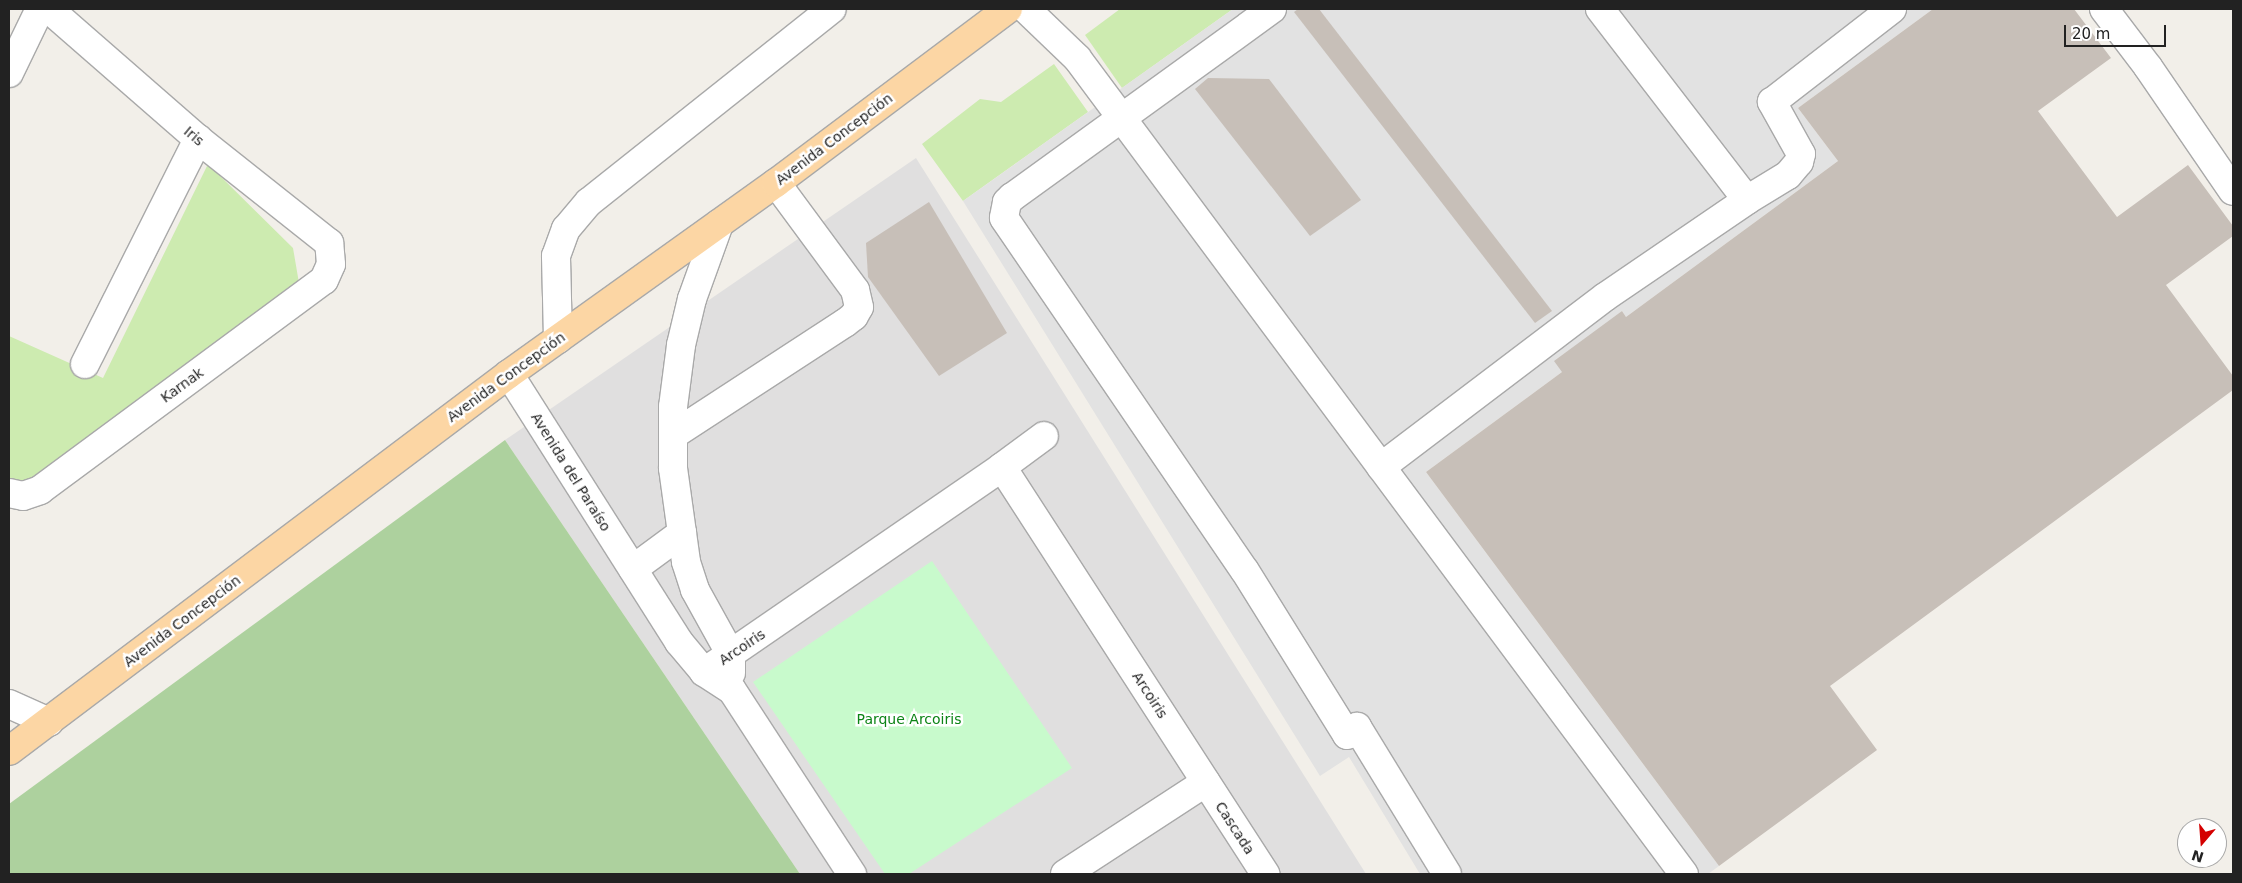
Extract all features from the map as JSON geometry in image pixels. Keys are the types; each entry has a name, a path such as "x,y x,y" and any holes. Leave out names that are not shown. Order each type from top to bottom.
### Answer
{"main road":[{"name":"Avenida Concepción","path":"9,751 509,374 776,183 1008,9"}],"street":[{"path":"9,73 40,9"},
{"name":"Iris","path":"49,9 198,140 329,243 331,264"},
{"path":"558,339 556,256 566,229 589,202 832,9"},
{"path":"1026,9 1077,58 1684,874"},
{"path":"1272,9 1012,197 1007,202 1004,218 1245,571 1347,735 1357,727 1447,874"},
{"path":"1600,9 1748,200"},
{"path":"1381,467 1605,297 1788,175 1799,162 1801,154 1799,147 1772,102 1892,9"},
{"path":"2104,9 2148,67 2233,191"},
{"path":"85,364 198,140"},
{"path":"673,435 845,323 854,316 859,307 855,290 776,183"},
{"path":"719,224 692,299 681,344 673,407 673,468 686,562 695,590 731,655 732,690"},
{"name":"Karnak","path":"16,495 40,490 324,280 331,264"},
{"name":"Avenida del Paraíso","path":"509,374 679,642 704,672 732,690 852,874"},
{"name":"Arcoiris","path":"704,672 1002,467 1044,436"},
{"name":"Arcoiris","path":"1002,467 1206,782"},
{"path":"633,569 682,533"},
{"path":"9,704 49,722"},
{"path":"1065,874 1206,782"},
{"name":"Cascada","path":"1206,782 1265,874"}],"shaded area":[{"path":"1233,9 1933,9 1798,108 1838,161 1626,317 1622,311 1562,372 1426,472 1719,866 1708,874 1420,874 1349,757 1320,776 963,201"},
{"path":"916,158 1366,874 800,874 505,440"}],"green space":[{"path":"1120,9 1233,9 1122,88 1085,35"},
{"path":"1054,64 1088,112 963,201 922,144 980,99 1001,102"},
{"path":"208,164 293,248 299,283 25,486 9,478 9,336 103,378"},
{"path":"505,440 800,874 9,874 9,804"},
{"name":"Parque Arcoiris","path":"932,561 1072,768 909,874 885,874 753,682"}],"building":[{"path":"1298,9 1319,9 1552,311 1535,323 1294,12"},
{"path":"1933,9 2074,9 2111,58 2038,111 2117,217 2188,165 2233,226 2233,236 2166,285 2233,376 2233,390 1830,686 1877,750 1719,866 1426,472 1562,372 1554,361 1622,311 1626,317 1838,161 1798,108"},
{"path":"1208,78 1269,79 1361,200 1310,236 1195,89"},
{"path":"929,202 1007,333 939,376 868,277 866,243"}]}
